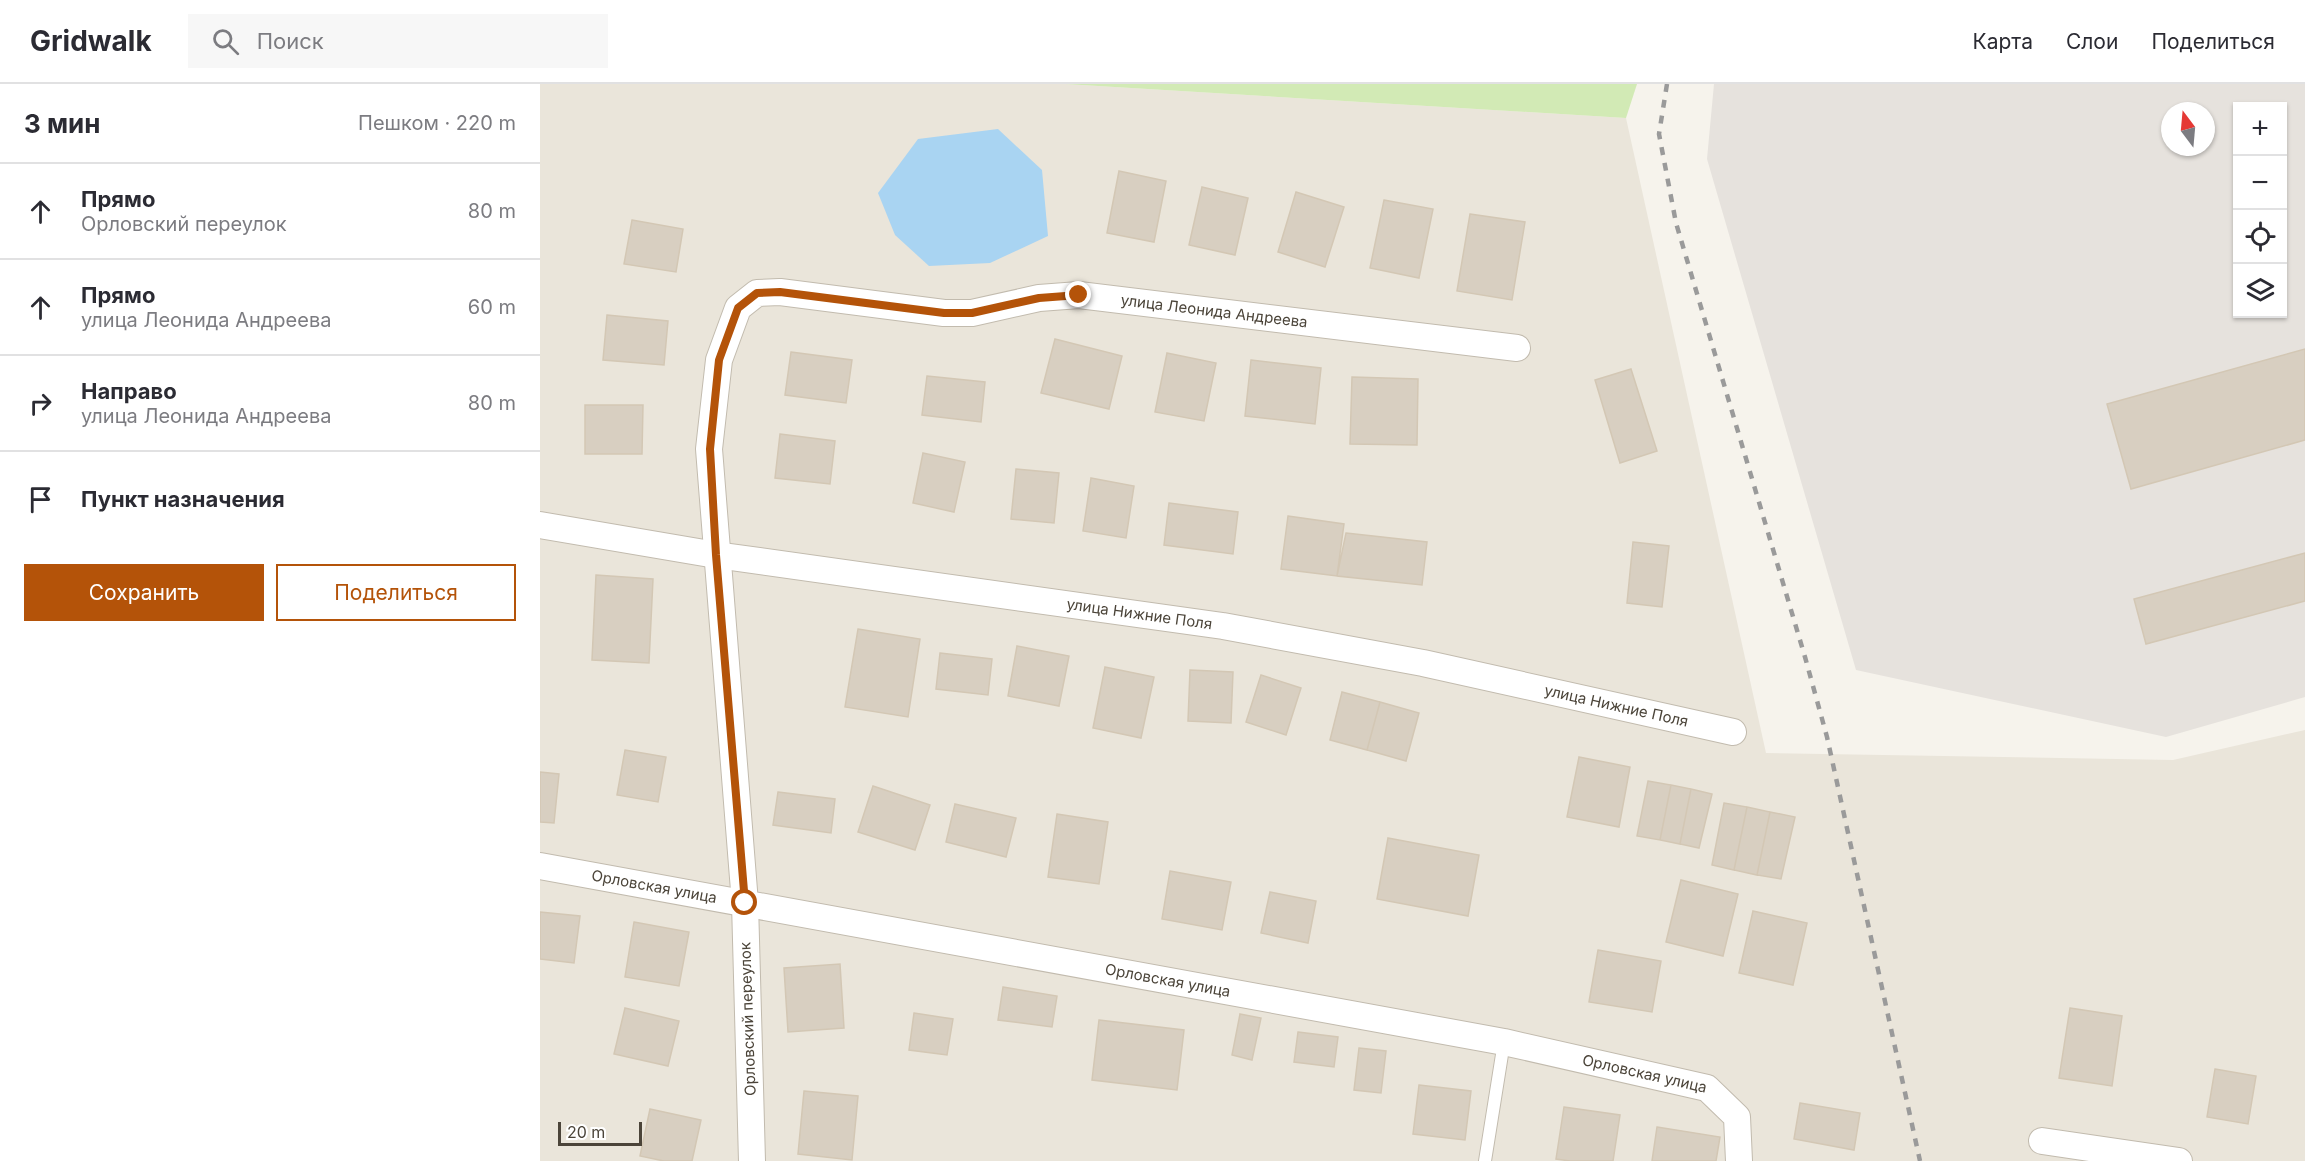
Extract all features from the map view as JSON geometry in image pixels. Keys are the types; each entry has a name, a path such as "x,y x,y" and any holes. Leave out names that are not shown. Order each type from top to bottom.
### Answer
{"street":[{"name":"улица Леонида Андреева","path":"716,555 710,449 719,360 738,308 757,293 780,292 944,313 972,313 1039,298 1079,295 1516,348"},
{"name":"улица Нижние Поля","path":"540,525 716,555 1223,626 1423,663 1733,732"},
{"name":"Орловский переулок","path":"716,555 745,903 752,1161"},
{"name":"Орловская улица","path":"540,866 1504,1042 1707,1088 1737,1117 1739,1161"},
{"path":"2042,1141 2179,1161"}],"lane":[{"path":"1485,1161 1504,1042"}],"shaded area":[{"path":"540,84 1065,84 1626,118 1766,753 2173,760 2305,730 2305,1161 540,1161"},
{"path":"1714,84 2305,84 2305,697 2166,737 1856,670 1707,159"}],"green space":[{"path":"1065,84 1637,84 1626,118"}],"water":[{"path":"998,129 1042,170 1048,236 990,263 929,266 895,235 878,193 918,139"}],"building":[{"path":"1119,171 1166,181 1154,242 1107,233"},
{"path":"1202,187 1248,198 1235,255 1189,245"},
{"path":"1296,192 1344,207 1325,267 1278,252"},
{"path":"1384,200 1433,209 1419,278 1370,268"},
{"path":"1470,214 1525,222 1512,300 1457,291"},
{"path":"632,220 683,229 676,272 624,264"},
{"path":"607,315 668,321 664,365 603,360"},
{"path":"1055,339 1122,356 1109,409 1041,393"},
{"path":"2305,349 2305,440 2131,489 2107,404"},
{"path":"791,352 852,360 846,403 785,395"},
{"path":"1167,353 1216,363 1204,421 1155,412"},
{"path":"1251,360 1321,368 1315,424 1245,416"},
{"path":"1631,369 1657,451 1620,463 1595,380"},
{"path":"927,376 985,382 981,422 922,415"},
{"path":"1352,377 1418,379 1417,445 1350,444"},
{"path":"585,405 643,405 642,454 585,454"},
{"path":"780,434 835,441 830,484 775,478"},
{"path":"923,453 965,462 954,512 913,503"},
{"path":"1016,469 1059,473 1054,523 1011,519"},
{"path":"1091,478 1134,486 1126,538 1083,531"},
{"path":"1169,503 1238,512 1233,554 1164,545"},
{"path":"1288,516 1344,524 1337,576 1281,569"},
{"path":"1346,533 1427,542 1422,585 1337,576"},
{"path":"1633,542 1669,546 1662,607 1627,603"},
{"path":"2305,553 2305,601 2146,644 2134,599"},
{"path":"596,575 653,579 649,663 592,660"},
{"path":"858,629 920,639 908,717 845,707"},
{"path":"1017,646 1069,656 1059,706 1008,696"},
{"path":"940,653 992,659 988,695 936,689"},
{"path":"1105,667 1154,677 1141,738 1093,728"},
{"path":"1190,670 1233,672 1231,723 1188,721"},
{"path":"1261,675 1301,688 1286,735 1246,722"},
{"path":"1342,692 1380,702 1367,750 1330,740"},
{"path":"1380,702 1419,713 1406,761 1367,750"},
{"path":"625,750 666,757 658,802 617,795"},
{"path":"1579,757 1630,767 1619,827 1567,817"},
{"path":"540,772 559,774 554,823 540,822"},
{"path":"1648,781 1671,785 1660,840 1637,836"},
{"path":"1671,785 1691,789 1680,844 1660,840"},
{"path":"873,786 930,805 915,850 858,832"},
{"path":"1691,789 1712,794 1699,848 1680,844"},
{"path":"778,792 835,799 831,833 773,825"},
{"path":"1724,803 1747,807 1734,870 1712,865"},
{"path":"955,804 1016,818 1006,857 946,842"},
{"path":"1747,807 1770,812 1757,875 1734,870"},
{"path":"1770,812 1795,817 1781,879 1757,875"},
{"path":"1057,814 1108,822 1099,884 1048,877"},
{"path":"1388,838 1479,855 1468,916 1377,899"},
{"path":"1170,871 1231,882 1222,930 1162,919"},
{"path":"1681,880 1738,894 1723,956 1666,942"},
{"path":"1270,892 1316,901 1308,943 1261,933"},
{"path":"1753,911 1807,923 1793,985 1739,973"},
{"path":"540,912 580,916 574,963 540,959"},
{"path":"634,922 689,932 679,986 625,977"},
{"path":"1598,950 1661,961 1652,1012 1589,1002"},
{"path":"840,964 844,1028 788,1032 784,968"},
{"path":"1003,987 1057,996 1052,1027 998,1020"},
{"path":"625,1008 679,1021 668,1066 614,1054"},
{"path":"2070,1008 2122,1016 2112,1086 2059,1078"},
{"path":"914,1013 953,1019 947,1055 909,1050"},
{"path":"1240,1014 1261,1018 1252,1060 1232,1055"},
{"path":"1099,1020 1184,1030 1177,1090 1092,1080"},
{"path":"1298,1032 1338,1037 1334,1067 1294,1062"},
{"path":"1359,1048 1386,1051 1381,1093 1354,1090"},
{"path":"2215,1069 2256,1076 2248,1124 2207,1117"},
{"path":"1419,1085 1471,1091 1465,1140 1413,1134"},
{"path":"804,1091 858,1096 852,1160 798,1154"},
{"path":"1800,1103 1860,1113 1854,1150 1794,1139"},
{"path":"1564,1107 1620,1115 1613,1161 1556,1159"},
{"path":"650,1109 701,1120 692,1161 664,1161 640,1156"},
{"path":"1657,1127 1720,1137 1716,1161 1652,1161"}],"railway":[{"path":"1667,84 1659,134 1676,223 1827,737 1920,1161"}],"route":[{"path":"745,903 716,555 710,449 719,360 738,308 757,293 780,292 944,313 972,313 1039,298 1079,295"}]}
